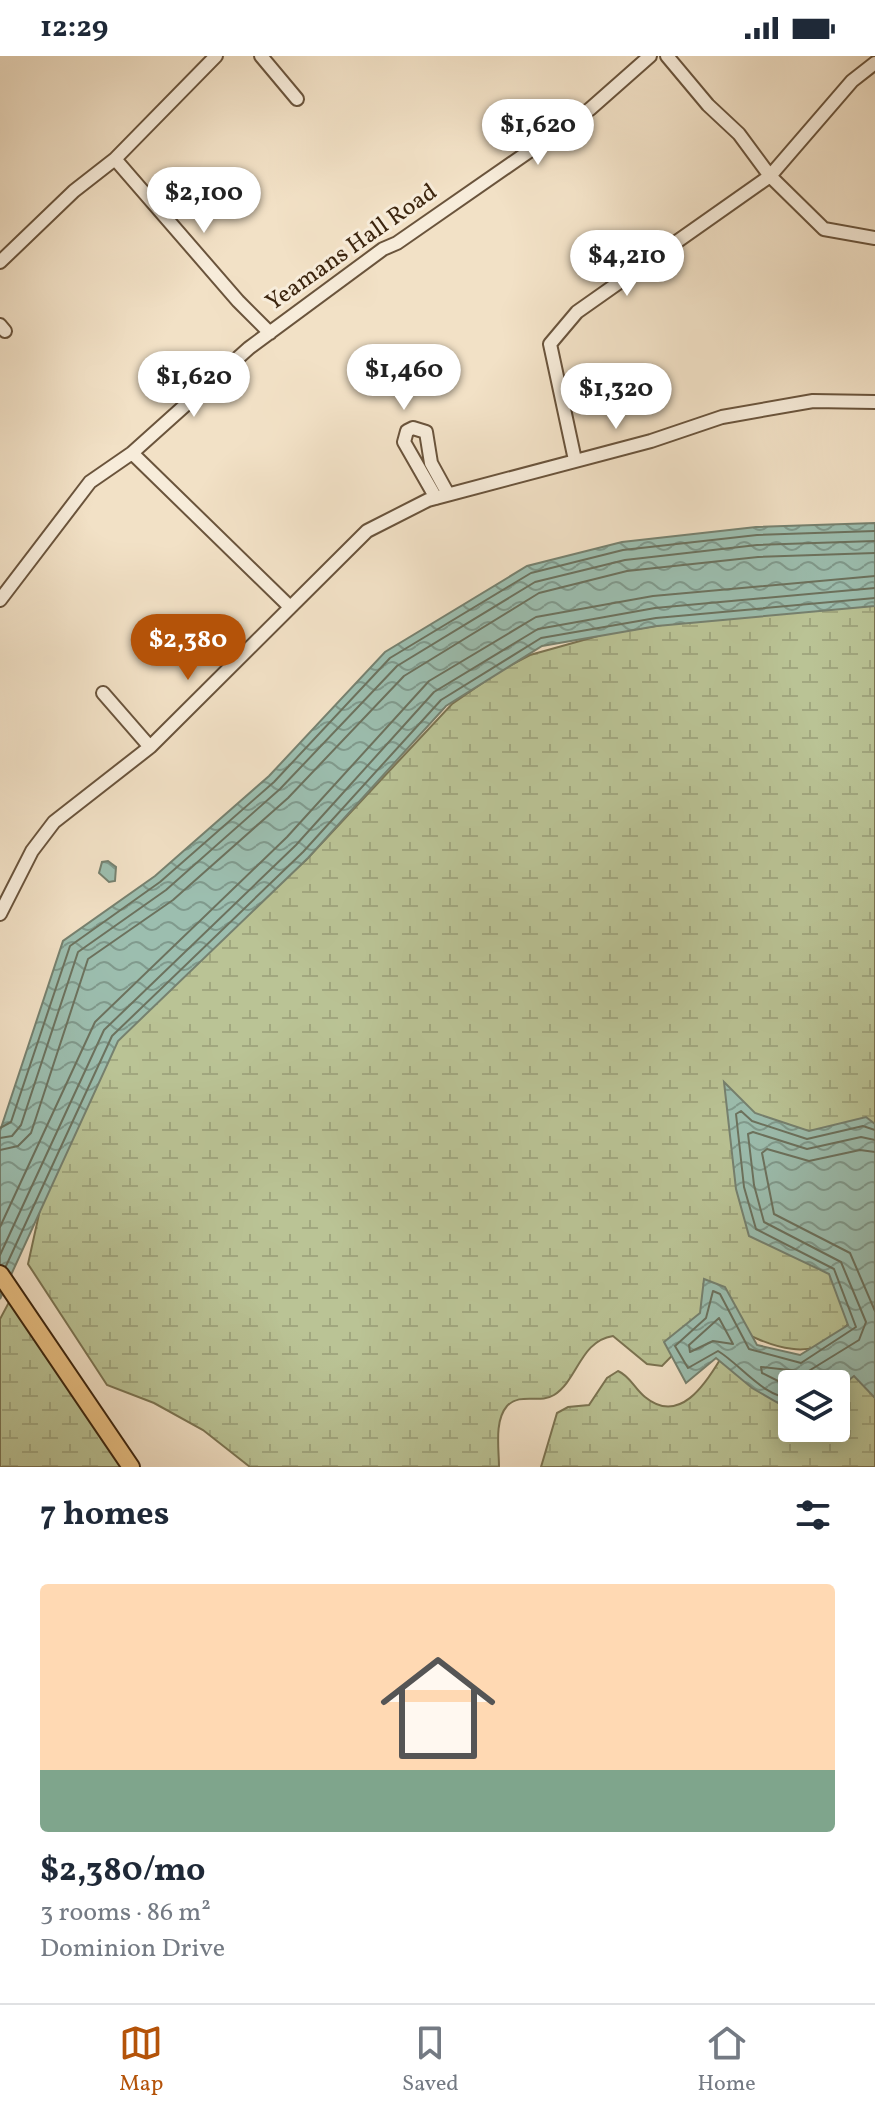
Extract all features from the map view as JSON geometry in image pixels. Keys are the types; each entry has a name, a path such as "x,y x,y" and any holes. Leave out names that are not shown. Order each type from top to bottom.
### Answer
{"main road":[{"path":"0,1274 131,1467"}],"street":[{"path":"0,262 74,191 115,159 216,56"},
{"path":"261,56 297,99"},
{"name":"Yeamans Hall Road","path":"0,600 90,482 132,453 187,401 270,333 383,249 397,243 590,109 650,56"},
{"path":"667,56 708,105 739,134 770,176 824,229 875,238"},
{"path":"575,460 550,344 577,312 770,176 852,81 875,63"},
{"path":"115,159 238,301 270,333"},
{"path":"0,914 32,851 54,822 150,747 367,531 442,496 651,441 722,417 813,401 875,402"},
{"path":"132,453 289,606"},
{"path":"426,465 442,496"},
{"path":"103,693 150,747"}],"green space":[{"path":"875,591 875,1319 852,1318 837,1336 821,1346 803,1349 766,1342 711,1316 662,1366 647,1364 613,1336 602,1339 586,1353 569,1380 554,1395 543,1399 518,1400 507,1406 500,1419 499,1467 250,1467 203,1430 154,1403 107,1385 28,1264 43,1196 98,1044 306,860 452,704 500,671 530,655 605,634"},
{"path":"15,1291 134,1467 0,1467 0,1319"},
{"path":"721,1358 778,1389 778,1442 850,1442 850,1376 875,1368 875,1467 541,1467 557,1413 568,1407 589,1405 607,1378 618,1371 645,1397 669,1407 690,1398"}],"water":[{"path":"875,523 875,606 657,626 542,646 446,706 308,858 118,1041 0,1299 0,1131 63,941 155,876 269,776 385,652 527,566 622,542 756,527"},
{"path":"108,861 116,867 115,881 109,882 99,873 102,862"},
{"path":"724,1082 755,1113 809,1131 866,1117 875,1124 875,1398 854,1376 850,1379 850,1370 778,1370 778,1403 752,1388 716,1358 686,1383 664,1342 700,1313 704,1279 725,1287 757,1345 800,1355 848,1325 829,1274 749,1236 736,1189"}]}
